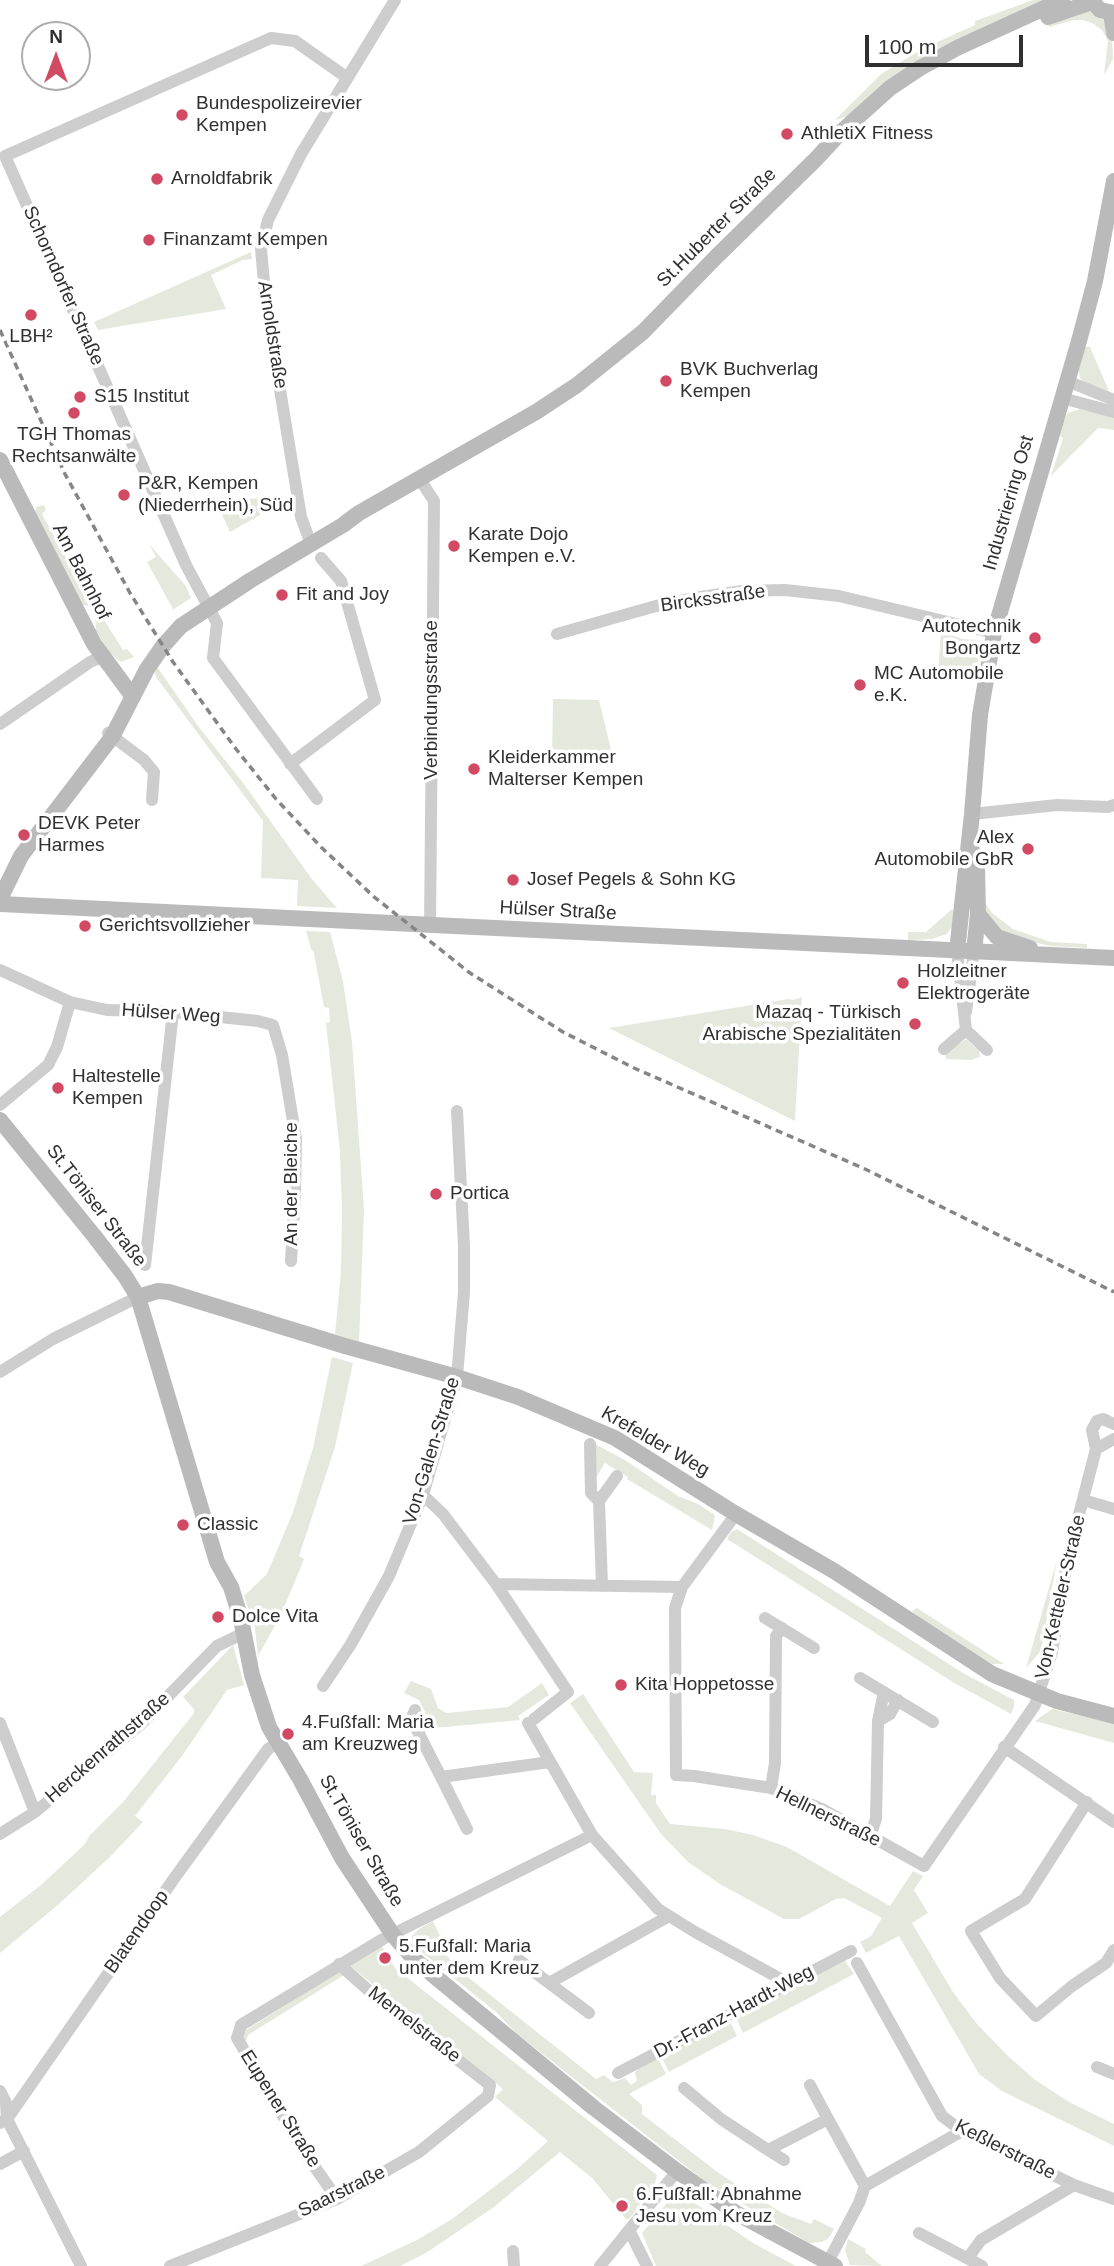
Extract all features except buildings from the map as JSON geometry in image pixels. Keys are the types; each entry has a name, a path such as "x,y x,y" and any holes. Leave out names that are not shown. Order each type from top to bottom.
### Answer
{"street":[{"name":"Arnoldstraße","path":"313,546 302,520 266,305 261,249 268,220 301,154 396,0"},
{"name":"St.Huberter Straße","path":"0,902 21,856 84,775 110,735 130,693 171,637 207,603 313,546 334,520 359,513 536,412 577,385 643,332 840,132 867,108 920,68 1062,0"},
{"name":"St.Huberter Straße","path":"992,33 1037,21 1091,1"},
{"path":"1091,1 1100,10 1113,13 1114,33"},
{"name":"Schorndorfer Straße","path":"207,603 177,545 5,156 271,38 295,41 346,78"},
{"name":"Industriering Ost","path":"966,1030 962,1002 970,841 980,715 994,633 1095,281 1114,181"},
{"path":"1068,382 1114,400"},
{"path":"1062,398 1114,412"},
{"name":"Am Bahnhof","path":"0,460 102,657 130,693"},
{"name":"Verbindungsstraße","path":"419,478 434,501 430,926"},
{"path":"290,764 375,701 341,582 313,546"},
{"name":"Bircksstraße","path":"557,634 656,606 700,597 743,591 785,590 839,596 994,633"},
{"path":"207,603 217,623 213,658 317,799"},
{"path":"0,724 90,662 102,657"},
{"path":"110,735 144,760 154,772 152,800"},
{"path":"972,814 1057,805 1114,806"},
{"name":"Industriering Ost","path":"966,951 978,914 977,867 970,841"},
{"name":"Hülser Straße","path":"0,902 430,926 1114,958"},
{"path":"978,914 991,933 1003,941 1063,956"},
{"name":"Hülser Weg","path":"0,970 70,1002 107,1010 173,1012 273,1024"},
{"path":"0,1105 48,1065 57,1047 70,1002"},
{"path":"145,1265 173,1012"},
{"name":"An der Bleiche","path":"273,1024 282,1055 296,1139 291,1261"},
{"path":"944,1049 966,1030 986,1050"},
{"name":"Von-Galen-Straße","path":"323,1686 351,1644 389,1576 423,1495 457,1377 464,1292 464,1246 457,1111"},
{"name":"St.Töniser Straße","path":"0,1120 95,1237 138,1297 218,1562 230,1587 244,1633 252,1675 277,1743 300,1779 342,1858 393,1936 415,1960 594,2108 677,2171 736,2213 831,2264"},
{"name":"Krefelder Weg","path":"138,1297 158,1291 169,1292 457,1377 518,1397 615,1438 736,1514 834,1571 992,1674 1078,1708 1114,1716"},
{"path":"0,1372 53,1339 138,1297"},
{"name":"Von-Ketteler-Straße","path":"1039,1694 1054,1644 1063,1578 1096,1449 1092,1435 1093,1424 1103,1419 1114,1424"},
{"path":"1096,1449 1114,1439"},
{"path":"590,1444 592,1493 599,1501"},
{"path":"601,1586 599,1501 617,1476"},
{"path":"423,1495 443,1514 496,1584 568,1692 531,1721 550,1762 592,1835 658,1909 788,1983"},
{"name":"Von-Ketteler-Straße","path":"1083,1500 1114,1509"},
{"name":"Hellnerstraße","path":"736,1514 682,1587 675,1608 676,1775 771,1788 822,1809 924,1866 1035,1705 1039,1694"},
{"path":"496,1584 682,1587"},
{"path":"765,1618 814,1648"},
{"path":"771,1788 775,1763 775,1654 786,1647 787,1632"},
{"name":"Herckenrathstraße","path":"0,1834 35,1812 141,1724 217,1646 244,1633"},
{"path":"860,1678 933,1721"},
{"path":"870,1836 876,1819 878,1720 884,1692"},
{"path":"878,1720 890,1714 898,1700"},
{"path":"415,1710 412,1717 416,1730 467,1829"},
{"path":"0,1723 35,1812"},
{"name":"Blatendoop","path":"4,2121 173,1880 268,1749 277,1743"},
{"path":"1004,1748 1114,1822"},
{"path":"441,1777 550,1762"},
{"path":"1087,1802 1025,1899 971,1931 999,1978 1036,2016 1072,1986 1106,1963 1114,1950"},
{"name":"Eupener Straße","path":"337,2199 301,2147 237,2038 241,2025 339,1964 592,1835"},
{"path":"549,1983 669,1916"},
{"name":"Dr.-Franz-Hardt-Weg","path":"618,2073 788,1983 854,1957"},
{"name":"Keßlerstraße","path":"854,1957 943,2116 962,2131 1074,2185 1114,2199"},
{"path":"519,1960 589,2013"},
{"name":"Memelstraße","path":"339,1964 490,2085"},
{"path":"1097,2067 1114,2074"},
{"name":"Saarstraße","path":"170,2266 337,2199 419,2152 488,2096 490,2085"},
{"path":"810,2085 865,2186"},
{"path":"684,2088 721,2119 784,2160"},
{"path":"0,2091 6,2103 4,2121 24,2151 81,2266"},
{"path":"768,2150 828,2119"},
{"path":"831,2264 865,2186 962,2131"},
{"path":"0,2164 24,2151"},
{"path":"600,2266 677,2171"},
{"path":"968,2258 981,2240 1074,2185"},
{"path":"630,2232 647,2266"},
{"path":"919,2233 982,2266"},
{"path":"513,2251 514,2266"}],"shaded area":[{"path":"1033,0 1053,0 852,115 835,120 881,74 924,48 975,25 975,21"},
{"path":"1080,8 1103,15 1112,34 1113,59 1104,75 1108,41 1102,30 1083,20 1049,27 1047,21"},
{"path":"251,252 252,259 243,260 211,275 226,309 98,330 94,322"},
{"path":"1084,346 1090,347 1109,391 1084,383 1080,378 1078,366"},
{"path":"1080,409 1114,415 1114,430 1098,428 1051,476 1063,438 1057,434 1062,421 1068,413"},
{"path":"257,498 260,515 230,532 217,504"},
{"path":"44,505 46,510 42,514 86,594 92,594 95,598 91,607 83,605 35,513 36,507"},
{"path":"149,544 186,586 191,598 171,611 173,609 147,562 156,557"},
{"path":"99,612 123,650 127,649 134,657 120,662 108,651 96,630 95,613"},
{"path":"941,632 977,640 978,667 972,676 938,675"},
{"path":"156,665 311,878 337,908 297,906 298,880 261,878 263,821 156,677"},
{"path":"553,699 599,700 613,758 552,757"},
{"path":"985,903 992,913 1013,929 1051,942 1087,944 1087,948 1050,946 1000,934 987,919"},
{"path":"952,909 955,914 954,923 947,934 932,939 908,940 908,932 926,932"},
{"path":"306,931 330,932 343,981 352,1042 364,1209 359,1342 335,1334 341,1272 340,1151 326,1023 330,1022 329,1008 324,1007 313,949 312,952"},
{"path":"802,997 795,1121 609,1028 793,1000"},
{"path":"966,1039 979,1051 980,1057 971,1060 946,1059 945,1054"},
{"path":"332,1357 353,1363 335,1447 299,1556 304,1559 281,1615 258,1656 255,1628 244,1596 267,1574 293,1512 313,1448"},
{"path":"593,1443 625,1460 678,1496 715,1515 712,1530 605,1463 596,1478"},
{"path":"737,1529 963,1673 1014,1700 1011,1714 956,1684 727,1539 731,1532"},
{"path":"1057,1560 1041,1651 1026,1668"},
{"path":"917,1608 1004,1664 992,1664 928,1627 912,1611"},
{"path":"233,1645 244,1685 227,1690 182,1756 135,1816 143,1822 59,1904 0,1953 0,1917 41,1885 84,1845 90,1835 124,1801 194,1713 194,1709 183,1697"},
{"path":"411,1681 431,1689 438,1708 446,1713 508,1707 542,1683 549,1695 518,1716 520,1720 434,1728 423,1733 419,1725 425,1712 419,1700 404,1693"},
{"path":"583,1694 634,1772 653,1773 651,1795 656,1795 656,1803 670,1824 725,1829 787,1847 890,1906 913,1871 923,1876 914,1890 928,1913 912,1923 953,1992 977,2024 1034,2079 1069,2102 1114,2124 1114,2146 1002,2091 979,2074 899,1936 866,1953 860,1942 871,1936 882,1918 844,1898 836,1899 799,1919 784,1919 720,1884 688,1862 661,1834 570,1703"},
{"path":"1052,1709 1114,1723 1114,1743 1035,1721"},
{"path":"433,1921 443,1942 440,1945 454,1966 596,2079 604,2075 613,2082 625,2078 631,2085 637,2081 635,2073 638,2069 656,2059 659,2060 666,2074 629,2094 642,2105 642,2114 720,2174 782,2213 811,2224 814,2219 834,2229 828,2239 809,2243 706,2182 517,2034 497,2013 413,1945 412,1936"},
{"path":"381,1945 395,1968 657,2175 654,2187 629,2219 626,2219 592,2178 560,2152 494,2207 426,2253 400,2266 361,2266 417,2240 452,2219 516,2170 548,2141 495,2097 503,2089 349,1965"},
{"path":"845,1961 854,1974 743,2033 738,2016"},
{"path":"339,1972 344,1975 248,2035 245,2044 242,2038 246,2030"},
{"path":"727,2022 731,2023 737,2036 669,2072 663,2055"},
{"path":"680,2193 753,2243 796,2266 656,2266 642,2233 670,2199"},
{"path":"848,2239 866,2249 865,2252 882,2266 850,2265 845,2250"}],"railway":[{"path":"0,330 65,474 130,593 173,662 276,799 321,847 373,896 470,973 563,1032 634,1068 865,1169 1114,1292"}],"place":[{"name":"Bundespolizeirevier Kempen","path":"182,115"},
{"name":"AthletiX Fitness","path":"787,134"},
{"name":"Arnoldfabrik","path":"157,179"},
{"name":"Finanzamt Kempen","path":"149,240"},
{"name":"LBH²","path":"31,315"},
{"name":"BVK Buchverlag Kempen","path":"666,381"},
{"name":"S15 Institut","path":"80,397"},
{"name":"TGH Thomas Rechtsanwälte","path":"74,413"},
{"name":"P&R, Kempen (Niederrhein), Süd","path":"124,495"},
{"name":"Karate Dojo Kempen e.V.","path":"454,546"},
{"name":"Fit and Joy","path":"282,595"},
{"name":"Autotechnik Bongartz","path":"1035,638"},
{"name":"MC Automobile e.K.","path":"860,685"},
{"name":"Kleiderkammer Malterser Kempen","path":"474,769"},
{"name":"DEVK Peter Harmes","path":"24,835"},
{"name":"Alex Automobile GbR","path":"1028,849"},
{"name":"Josef Pegels & Sohn KG","path":"513,880"},
{"name":"Gerichtsvollzieher","path":"85,926"},
{"name":"Holzleitner Elektrogeräte","path":"903,983"},
{"name":"Mazaq - Türkisch Arabische Spezialitäten","path":"915,1024"},
{"name":"Haltestelle Kempen","path":"58,1088"},
{"name":"Portica","path":"436,1194"},
{"name":"Classic","path":"183,1525"},
{"name":"Dolce Vita","path":"218,1617"},
{"name":"Kita Hoppetosse","path":"621,1685"},
{"name":"4.Fußfall: Maria am Kreuzweg","path":"288,1734"},
{"name":"5.Fußfall: Maria unter dem Kreuz","path":"385,1958"},
{"name":"6.Fußfall: Abnahme Jesu vom Kreuz","path":"622,2206"}]}
